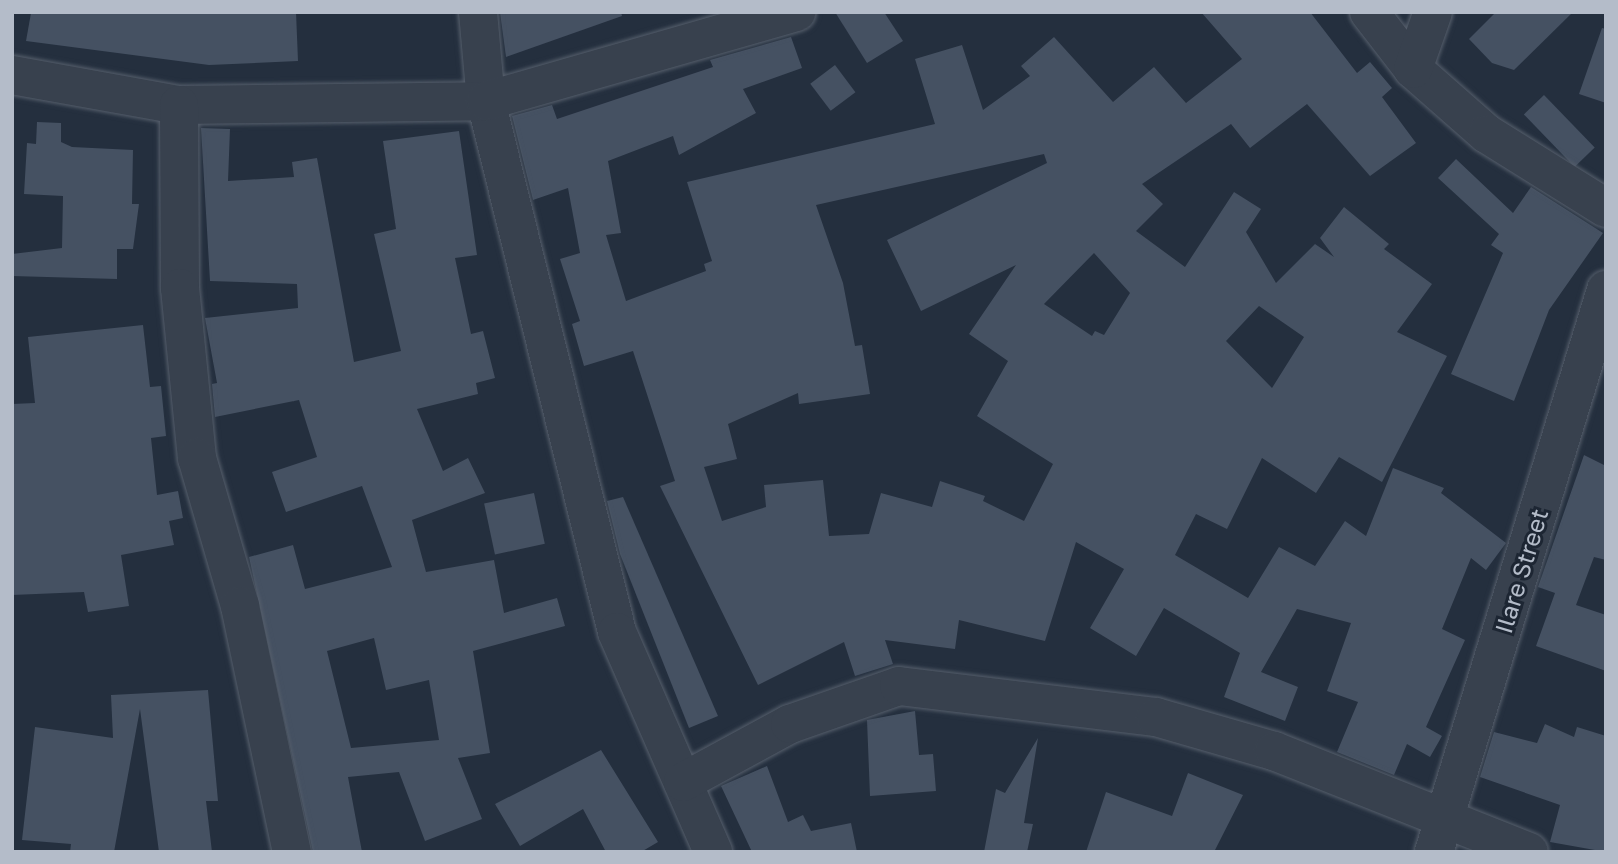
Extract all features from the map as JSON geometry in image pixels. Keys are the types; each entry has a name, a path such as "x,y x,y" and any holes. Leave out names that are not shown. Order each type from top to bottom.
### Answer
{"street":[{"path":"478,12 486,101 617,632 712,852"},
{"path":"12,75 179,105 486,101 797,12"},
{"path":"1369,12 1413,69 1487,134 1606,208"},
{"path":"1413,69 1433,12"},
{"path":"179,105 180,288 197,458 240,606 292,852"},
{"name":"Ilare Street","path":"1440,835 1606,290"},
{"path":"683,782 790,724 899,686 1156,717 1275,751 1440,835 1529,852"}],"building":[{"path":"296,12 298,61 209,65 26,41 31,13"},
{"path":"500,12 621,12 622,16 506,57"},
{"path":"835,12 884,12 903,41 867,63"},
{"path":"1201,12 1310,12 1357,73 1370,62 1392,88 1382,97 1416,143 1370,176 1307,104 1250,148 1231,124 1142,184 1163,204 1136,231 1185,267 1234,192 1261,209 1246,232 1276,283 1315,244 1334,257 1320,238 1344,207 1389,244 1384,249 1432,284 1397,332 1447,356 1382,482 1339,457 1316,493 1262,458 1227,529 1196,514 1175,555 1248,598 1279,547 1315,566 1345,521 1366,536 1393,468 1444,488 1441,493 1506,543 1486,570 1471,558 1442,629 1465,640 1426,727 1442,736 1430,757 1407,744 1394,775 1337,752 1358,702 1327,691 1351,623 1297,609 1261,672 1298,687 1285,721 1224,697 1240,653 1164,608 1136,656 1090,628 1124,569 1076,542 1045,641 959,620 955,649 885,640 893,664 855,676 844,642 758,685 660,486 675,481 633,351 584,366 572,324 580,321 560,259 580,253 568,188 533,200 512,116 552,105 557,119 713,67 710,60 791,37 802,68 743,89 756,113 679,155 673,136 608,161 621,233 606,235 626,301 706,271 704,264 712,261 687,182 935,124 915,59 962,45 983,110 1030,76 1021,66 1054,37 1113,102 1154,67 1186,103 1242,59","holes":["1044,154 1047,163 887,240 921,311 1016,265 969,334 1008,361 977,416 1053,464 1024,521 983,501 985,496 940,481 932,507 881,493 869,534 829,536 823,480 764,485 766,507 722,521 704,467 737,459 728,424 798,393 799,404 870,394 862,345 855,346 843,283 816,205","1094,253 1130,293 1104,335 1095,331 1092,336 1044,304","1259,306 1304,337 1272,388 1226,341"]},
{"path":"1496,12 1573,12 1514,70 1492,63 1469,39"},
{"path":"1602,28 1606,29 1606,103 1579,94"},
{"path":"835,65 855,92 831,111 810,84"},
{"path":"1544,95 1595,148 1575,167 1524,114"},
{"path":"37,122 61,123 61,142 72,147 133,150 132,204 139,204 133,249 117,249 117,279 12,276 12,254 62,248 63,196 24,194 27,143 36,144"},
{"path":"201,128 230,129 228,181 294,177 292,162 317,158 354,362 401,351 374,234 396,229 383,141 459,131 477,255 455,258 471,334 483,331 495,378 476,383 478,394 417,409 443,471 468,458 485,493 412,520 426,572 494,560 504,613 557,598 565,626 473,651 490,753 458,758 482,819 425,841 399,772 348,777 362,852 313,852 249,557 293,545 305,589 392,567 362,486 286,512 272,472 317,457 299,400 215,417 212,384 217,383 205,318 298,308 297,284 210,281","holes":["374,638 386,690 429,680 439,740 351,748 327,651"]},
{"path":"1456,159 1513,213 1531,187 1603,233 1549,310 1514,401 1451,374 1503,253 1491,245 1499,234 1438,178"},
{"path":"143,325 150,387 161,386 166,436 151,438 157,495 178,491 183,518 169,521 174,545 121,555 129,606 88,612 84,592 12,595 12,404 35,403 28,337"},
{"path":"1584,455 1606,466 1606,560 1594,557 1576,605 1606,615 1606,671 1536,646 1555,593 1538,587"},
{"path":"534,493 545,544 495,554 484,504"},
{"path":"623,497 718,716 689,728 620,554 607,501"},
{"path":"208,690 218,801 206,801 212,852 159,852 140,709 114,852 70,852 71,844 22,840 35,727 113,738 111,695"},
{"path":"915,711 919,755 933,754 936,791 870,796 867,720"},
{"path":"1545,724 1574,737 1577,727 1606,736 1606,852 1550,842 1560,805 1480,777 1494,732 1537,743"},
{"path":"1038,738 1024,823 1033,824 1027,852 984,852 996,789 1005,793"},
{"path":"601,750 658,842 641,852 606,852 583,809 520,846 495,804"},
{"path":"767,766 788,822 803,815 811,831 851,823 857,852 752,852 721,786"},
{"path":"1188,773 1243,795 1214,852 1086,852 1106,792 1172,816"}]}
